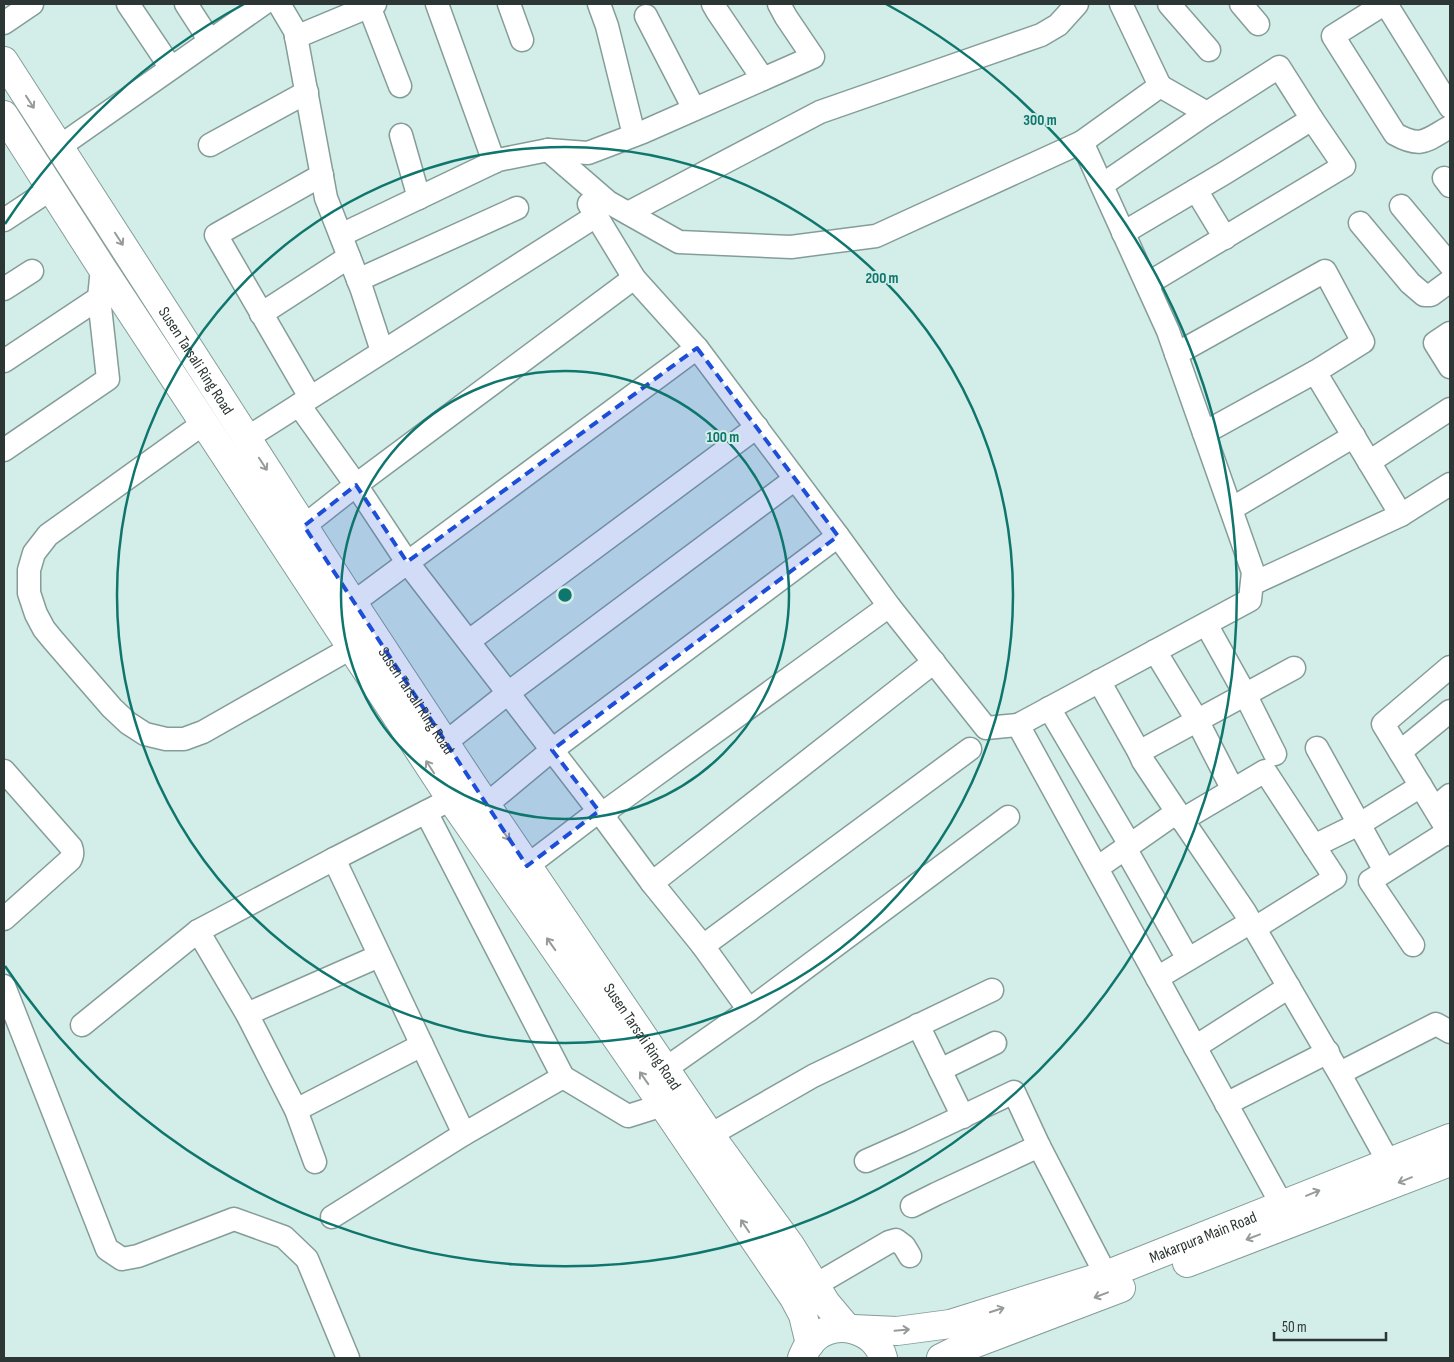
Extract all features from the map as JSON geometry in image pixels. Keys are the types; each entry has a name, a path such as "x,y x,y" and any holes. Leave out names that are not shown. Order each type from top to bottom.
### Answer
{"main road":[{"name":"Susen Tarsali Ring Road","path":"4,61 353,602 363,641 445,743 470,797 527,866 710,1135 790,1246 804,1291 803,1352"},
{"name":"Susen Tarsali Ring Road","path":"8,133 51,189 204,423 363,641 470,797 662,1105 804,1291 826,1303 850,1328 865,1334 875,1343 883,1358"},
{"name":"Makarpura Main Road","path":"803,1352 815,1337 827,1330 840,1327 897,1331 950,1324 1106,1275 1450,1138"},
{"name":"Makarpura Main Road","path":"948,1355 1450,1162"}],"street":[{"path":"4,22 32,4"},
{"path":"128,4 170,68"},
{"path":"186,4 210,41"},
{"path":"59,146 263,4"},
{"path":"279,4 295,31 326,198 358,280 382,351"},
{"path":"437,4 494,162"},
{"path":"509,4 522,40"},
{"path":"599,4 607,26 634,135"},
{"path":"713,4 763,79"},
{"path":"341,236 494,162 548,150 588,152 634,135 813,57 779,4"},
{"path":"628,213 820,112 1041,35 1058,25 1077,4"},
{"path":"1121,4 1160,86 1208,113"},
{"path":"1169,4 1209,50"},
{"path":"1241,4 1258,24"},
{"path":"1450,107 1385,4 1333,36 1395,134 1407,141 1422,142 1450,126"},
{"path":"296,37 372,5 400,86"},
{"path":"646,16 694,109"},
{"path":"1102,185 1279,66 1312,120 1344,166 1147,284"},
{"path":"548,150 608,202 679,242 791,247 876,236 1082,142 1160,86"},
{"path":"210,145 306,92"},
{"path":"1123,233 1312,120"},
{"path":"401,135 418,198"},
{"path":"548,150 586,199 634,278 698,348 889,606 986,728 1018,725 1250,600 1253,572 1168,331 1082,142"},
{"path":"322,175 216,235 261,314 305,401 356,485 407,562 599,811 652,883 703,946 749,1010"},
{"path":"4,220 51,189"},
{"path":"1196,190 1225,238"},
{"path":"1400,206 1446,251"},
{"path":"358,280 517,208"},
{"path":"247,438 596,216"},
{"path":"1360,224 1410,283 1424,295 1431,295 1450,281"},
{"path":"261,314 349,257"},
{"path":"4,450 108,379 99,298 102,268"},
{"path":"1176,354 1325,270 1362,342 1315,372 1204,433"},
{"path":"4,289 32,271"},
{"path":"304,526 356,485 634,278"},
{"path":"4,361 99,298"},
{"path":"1450,333 1435,343 1450,367"},
{"path":"353,602 698,348"},
{"path":"1315,372 1401,515"},
{"path":"1369,462 1450,409"},
{"path":"204,423 48,535 34,553 29,570 29,593 36,614 44,629 112,708 128,723 145,734 166,739 184,739 203,732 363,641"},
{"path":"469,641 757,427"},
{"path":"1231,509 1354,436"},
{"path":"445,743 508,693 796,478"},
{"path":"1252,584 1401,515 1450,484"},
{"path":"82,1025 198,931 426,812 470,797 552,750 838,536"},
{"path":"599,811 606,815 610,808 889,606"},
{"path":"1206,624 1245,694 1275,754"},
{"path":"1154,651 1197,720 1233,790"},
{"path":"652,883 934,662"},
{"path":"1413,945 1370,881 1449,832 1442,802 1421,786 1383,724 1450,667"},
{"path":"1139,752 1294,668"},
{"path":"1099,681 1143,761 1253,925 1328,1052 1388,1163"},
{"path":"1049,708 1188,959"},
{"path":"1400,752 1450,711"},
{"path":"1018,725 1282,1205"},
{"path":"1318,748 1385,871"},
{"path":"703,946 970,749"},
{"path":"4,771 71,847 73,856 4,919"},
{"path":"1096,868 1127,846 1265,771 1335,878 1157,978"},
{"path":"1314,846 1359,824 1421,786"},
{"path":"527,866 599,811"},
{"path":"426,812 563,1077 628,1116 662,1105"},
{"path":"665,1069 749,1010 1008,817"},
{"path":"334,859 464,1134"},
{"path":"198,931 247,1014 296,1110 315,1162"},
{"path":"247,1014 380,956"},
{"path":"4,986 107,1249 122,1259 138,1256 234,1219 284,1237 307,1259 348,1358"},
{"path":"1195,1047 1289,987"},
{"path":"710,1135 813,1076 992,990"},
{"path":"1340,1074 1436,1024 1450,1029"},
{"path":"918,1025 963,1117"},
{"path":"940,1070 995,1043"},
{"path":"296,1110 422,1045"},
{"path":"1226,1104 1328,1052"},
{"path":"332,1217 464,1134 563,1077"},
{"path":"866,1161 911,1142 1014,1092 1039,1146 1106,1275"},
{"path":"912,1206 1039,1146"},
{"path":"804,1291 889,1242 896,1240 904,1246 910,1256"}],"highlighted area":[{"path":"697,348 838,536 552,750 599,811 527,866 304,526 356,485 407,562"}]}
